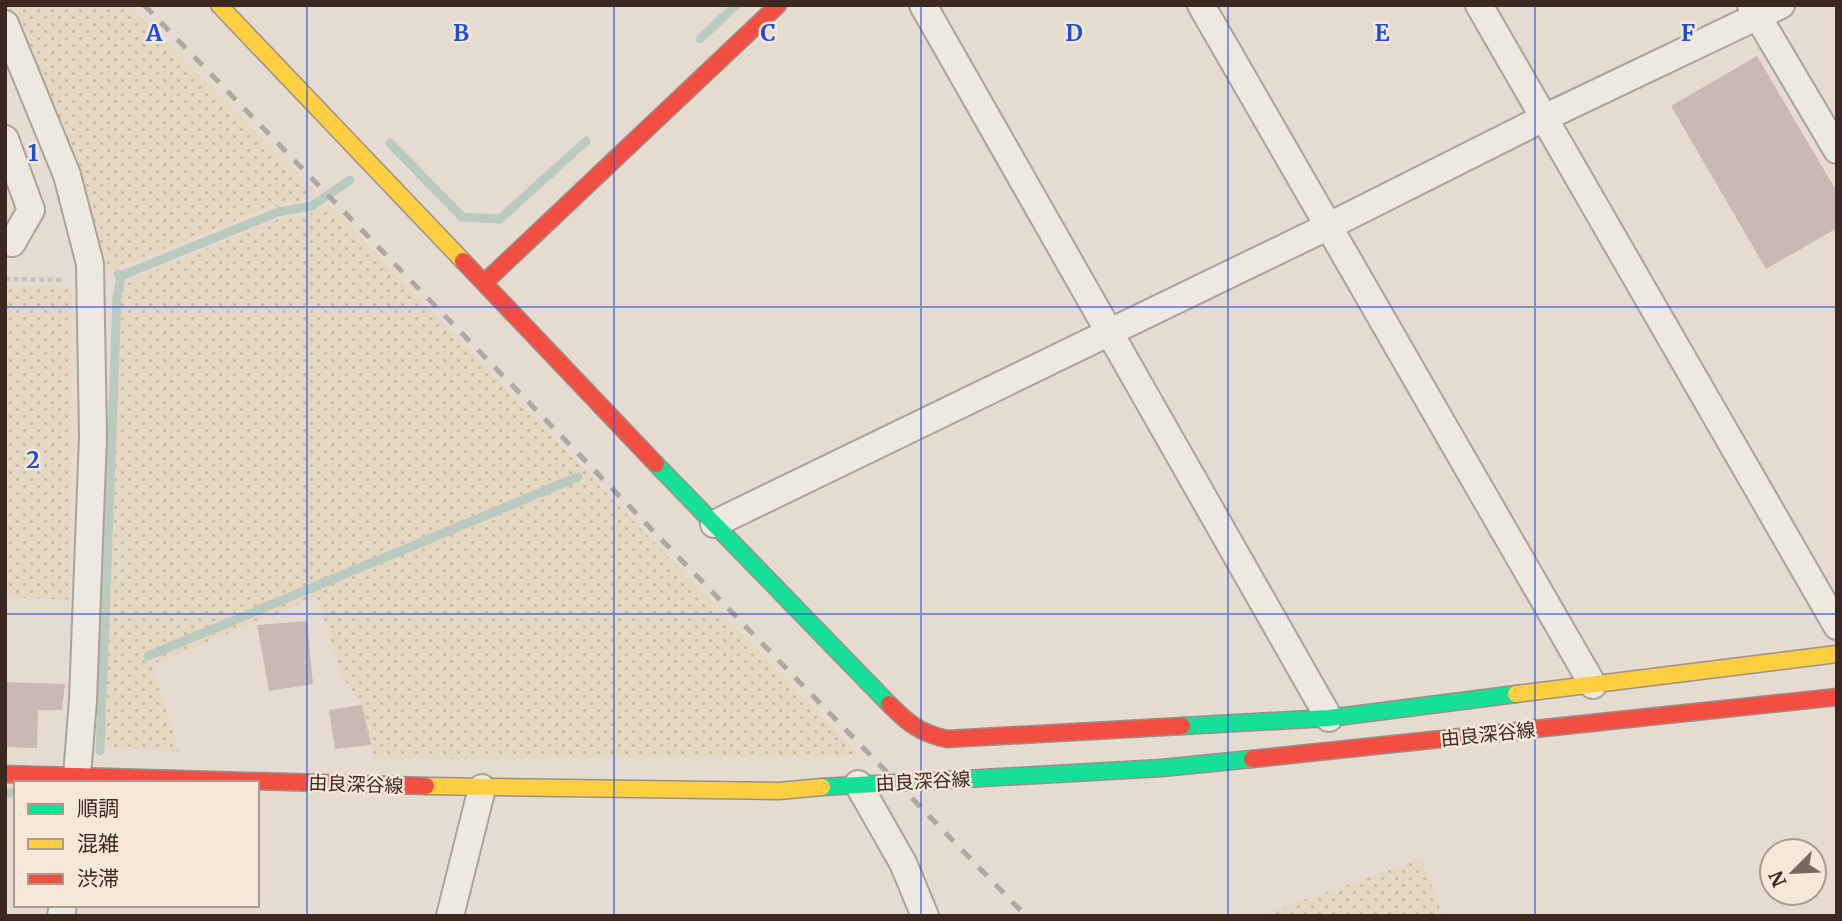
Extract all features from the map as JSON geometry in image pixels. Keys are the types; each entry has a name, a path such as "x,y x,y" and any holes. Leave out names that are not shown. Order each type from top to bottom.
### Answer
{"street":[{"path":"219,5 714,524 907,722 926,734 947,739 1329,718 1837,654"},
{"path":"485,282 778,5"},
{"path":"923,5 1329,718"},
{"path":"1201,5 1593,685"},
{"path":"1479,5 1837,626"},
{"path":"714,524 1329,226 1754,11 1782,5"},
{"path":"1754,11 1837,150"},
{"path":"5,24 67,175 90,264 93,436 81,778"},
{"path":"5,139 31,210 12,243 5,242"},
{"name":"由良深谷線","path":"259,782 779,792 858,784 1162,768 1837,697"},
{"name":"由良深谷線","path":"5,774 201,781"},
{"path":"858,784 903,863 925,916"},
{"path":"450,916 482,788"}],"path":[{"path":"5,279 90,281"}],"shaded area":[{"path":"6,5 129,5 317,193 310,199 267,208 105,273"},
{"path":"328,204 859,755 374,758 362,705 342,676 317,597 152,665 179,752 104,748 120,295 128,281 280,218 306,216"},
{"path":"5,286 72,288 70,600 5,597"},
{"path":"1421,858 1443,916 1260,916"}],"building":[{"path":"1757,56 1837,192 1837,228 1766,269 1671,106"},
{"path":"307,621 313,684 269,691 257,625"},
{"path":"5,682 65,684 62,710 38,710 37,748 5,747"},
{"path":"362,705 371,745 335,749 329,710"}],"waterway":[{"path":"700,39 736,5"},
{"path":"390,143 462,217 500,219 586,141"},
{"path":"118,274 121,276 278,212 312,206 350,180"},
{"path":"100,751 117,298 121,276"},
{"path":"148,656 578,477"},
{"path":"5,793 14,793"}],"railway":[{"path":"144,5 1026,916"}],"traffic: fast":[{"path":"656,464 889,704"},
{"path":"1182,726 1329,718 1516,694"},
{"path":"822,787 1162,768 1252,759"}],"traffic: slow":[{"path":"219,5 463,261"},
{"path":"1516,694 1837,654"},
{"path":"426,786 779,791 822,787"}],"traffic: jam":[{"path":"485,282 778,5"},
{"path":"463,261 656,464"},
{"path":"1252,759 1837,697"},
{"path":"889,704 915,727 947,739 1182,726"},
{"path":"5,774 251,781"},
{"path":"259,781 426,786"}]}
